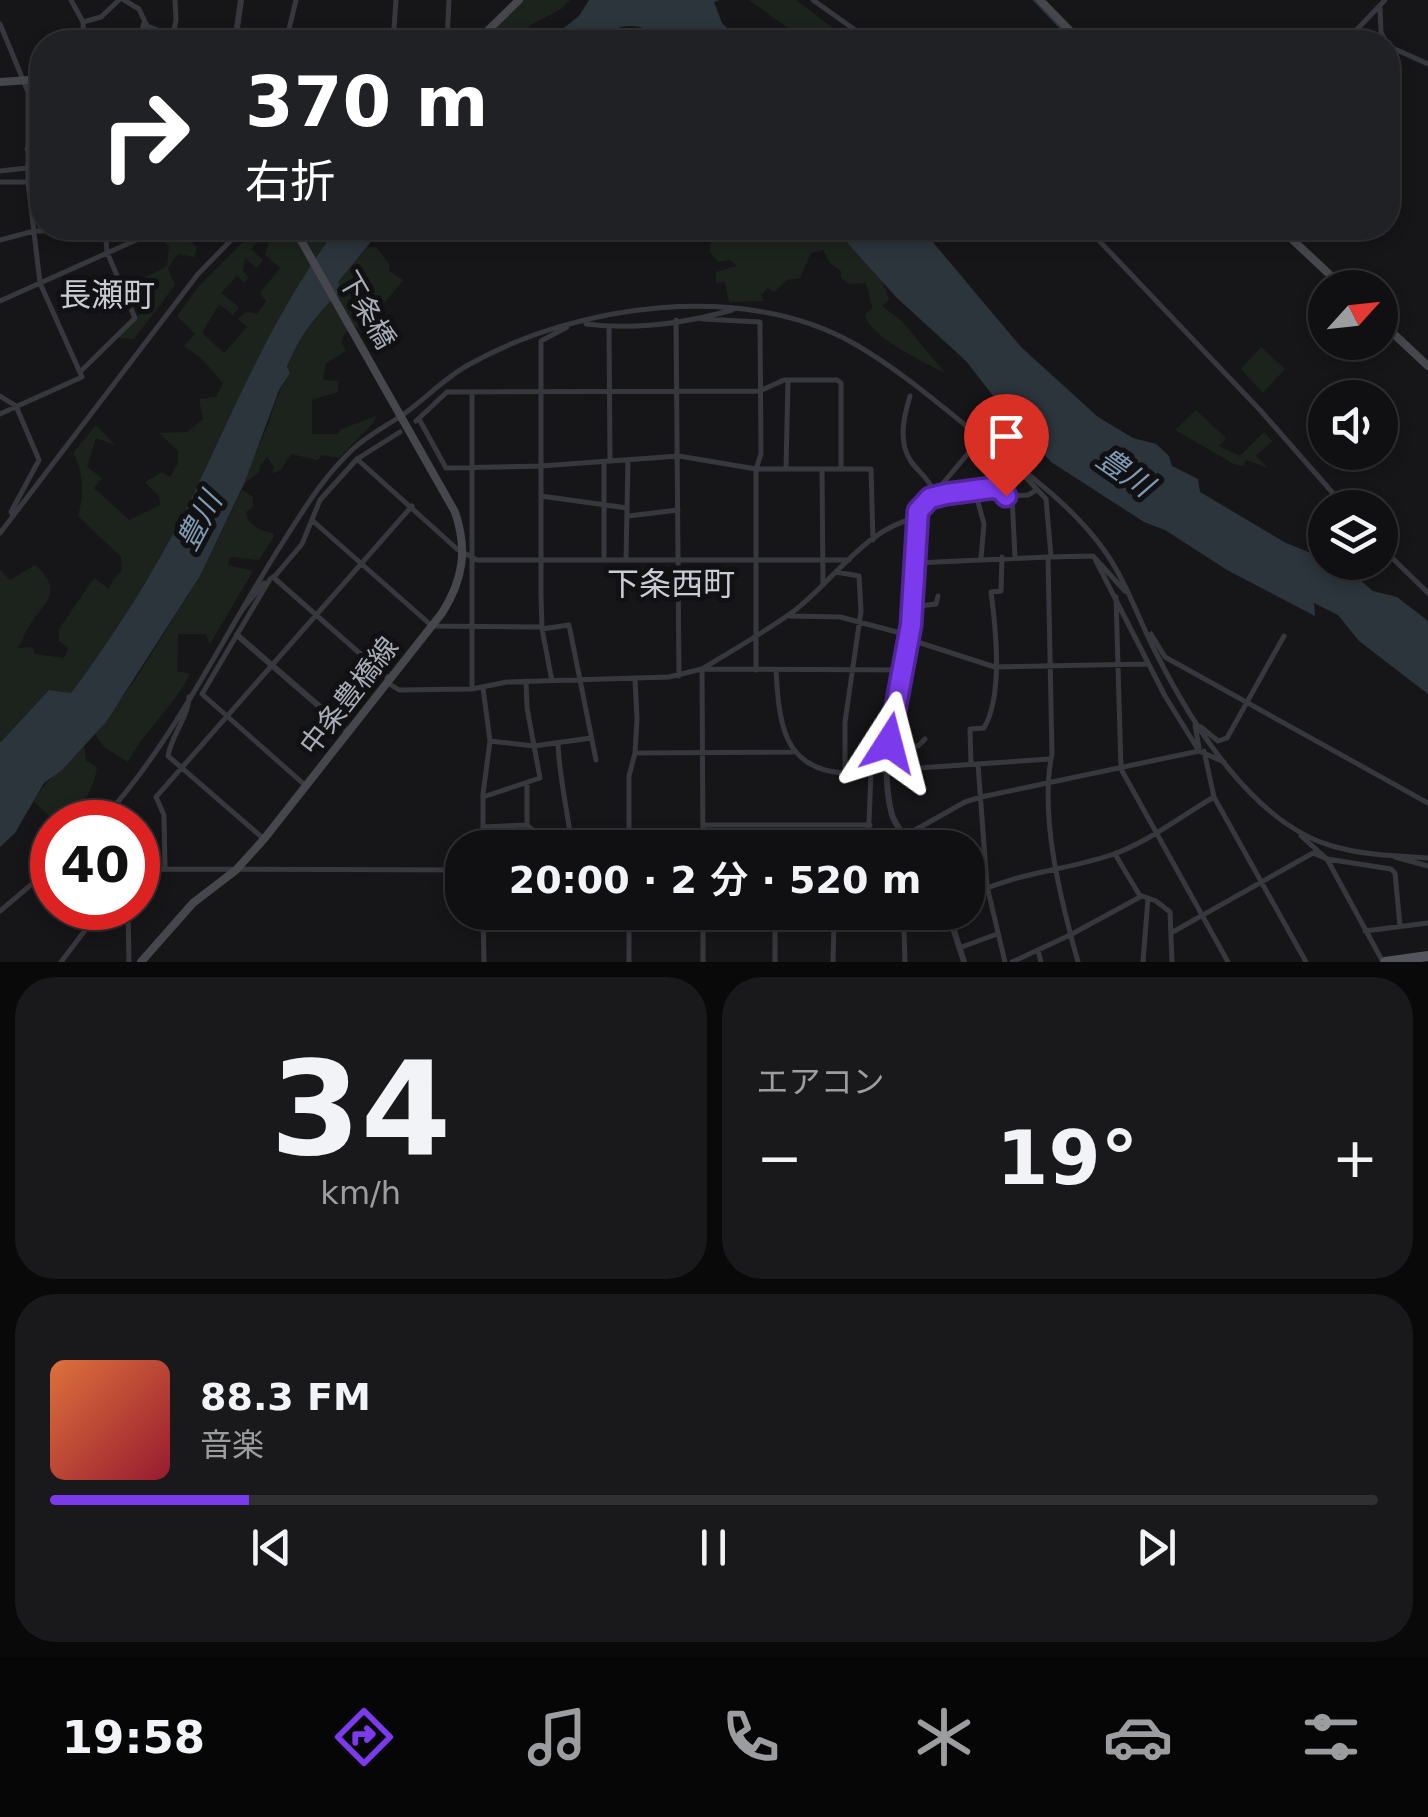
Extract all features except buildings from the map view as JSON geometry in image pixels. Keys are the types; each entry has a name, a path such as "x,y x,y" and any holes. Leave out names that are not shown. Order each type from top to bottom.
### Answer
{"main road":[{"path":"488,30 519,0"},
{"path":"1040,0 1070,30"},
{"path":"0,82 30,78"},
{"name":"下条橋","path":"301,240 400,412"},
{"path":"1293,240 1325,270"},
{"path":"1398,338 1428,366"},
{"path":"400,412 456,512 468,556"},
{"name":"中条豊橋線","path":"140,962 193,903 236,870 264,839 432,626 454,594 468,556"},
{"path":"1384,962 1428,956"}],"street":[{"path":"70,0 84,22 84,30"},
{"path":"84,22 101,17 122,0 139,10 142,30"},
{"path":"174,30 175,0"},
{"path":"236,30 241,0"},
{"path":"286,0 296,1 289,30"},
{"path":"394,30 396,0"},
{"path":"448,30 449,0"},
{"path":"814,0 855,30"},
{"path":"1357,30 1385,0"},
{"path":"1379,6 1381,30"},
{"path":"144,23 160,30"},
{"path":"0,24 28,92 30,198"},
{"path":"1400,51 1428,64"},
{"path":"0,171 28,167"},
{"path":"0,182 28,182"},
{"path":"0,240 30,232"},
{"path":"0,414 82,376 40,282 35,240"},
{"path":"80,372 135,318 107,252 106,240"},
{"path":"0,301 135,240"},
{"path":"0,533 198,274 231,240"},
{"path":"1098,240 1330,490"},
{"path":"121,800 134,787 300,511 366,438 470,364 528,338 578,322 687,307 738,308 781,315 852,342 1015,464 1078,519 1104,550 1196,725 1265,808 1327,860 1384,962"},
{"path":"702,318 738,308"},
{"path":"578,322 624,328 702,318 760,322 756,670"},
{"path":"676,320 679,676"},
{"path":"552,681 542,628 540,341 568,326"},
{"path":"604,559 609,326"},
{"path":"786,468 788,380"},
{"path":"840,469 841,383 788,380 760,391 447,392 417,420 443,466 541,466 679,456 756,469 786,468 822,468 840,469 871,469 873,540"},
{"path":"472,392 468,556 474,627 472,689"},
{"path":"0,396 16,406 39,463 11,512 13,516"},
{"path":"910,396 902,424 908,458 927,478 932,495"},
{"path":"985,404 993,417 987,432 1048,504 1051,759 1046,784 1057,870 1078,962"},
{"path":"236,615 302,544 320,500 357,459 400,432"},
{"path":"901,830 892,816 889,743 912,607 916,518 981,438"},
{"path":"357,459 468,556 540,560 848,560"},
{"path":"626,559 628,460"},
{"path":"822,468 823,584"},
{"path":"932,495 996,488 1012,496 1035,491"},
{"path":"975,491 984,524 981,558"},
{"path":"541,496 628,512 678,510"},
{"path":"1012,496 1015,558"},
{"path":"165,869 164,815 156,797 412,506"},
{"path":"272,578 398,690 679,676 702,669 786,616 873,540 916,518"},
{"path":"313,521 432,626 569,625 596,760"},
{"path":"916,564 981,558 1094,557 1128,592"},
{"path":"1094,557 1148,664 1202,751 1226,763"},
{"path":"1002,558 1001,590 991,592 995,690 984,728 970,729 996,934 1009,962 1070,935 1140,896 1170,912 1172,962"},
{"path":"1398,563 1428,592"},
{"path":"836,572 859,576 860,623 845,722 845,773"},
{"path":"244,624 260,574"},
{"path":"272,578 202,694 306,786"},
{"path":"912,607 936,604 938,596"},
{"path":"1116,596 1121,769 1228,962"},
{"path":"786,616 840,618 995,666 1148,664"},
{"path":"1142,624 1165,658 1428,803"},
{"path":"237,635 349,732"},
{"path":"1196,725 1224,740 1284,636"},
{"path":"702,669 901,670"},
{"path":"702,669 703,830"},
{"path":"776,670 781,713 793,752 809,764 845,773 1051,759"},
{"path":"629,830 635,678"},
{"path":"483,797 540,778 526,708 526,681"},
{"path":"483,688 490,741 483,830"},
{"path":"189,696 181,727 167,753 264,839"},
{"path":"1196,725 1214,798 1306,962"},
{"path":"490,741 534,746 593,738"},
{"path":"904,769 907,746 918,746 925,740"},
{"path":"558,742 557,758 570,830"},
{"path":"918,830 945,812 981,796 1202,751"},
{"path":"635,753 793,752"},
{"path":"870,830 871,772"},
{"path":"527,784 527,825 532,830"},
{"path":"987,886 1116,854 1214,798"},
{"path":"483,826 527,825"},
{"path":"703,825 870,825"},
{"path":"1296,832 1333,847 1428,862"},
{"path":"1116,854 1140,896"},
{"path":"1171,933 1314,854 1327,860 1391,869 1395,873 1400,926"},
{"path":"160,869 445,870"},
{"path":"0,911 30,886"},
{"path":"1143,962 1148,898"},
{"path":"1365,931 1428,922"},
{"path":"60,962 85,930"},
{"path":"129,930 130,962"},
{"path":"484,930 484,962"},
{"path":"629,930 629,962"},
{"path":"703,930 703,962"},
{"path":"774,962 775,930"},
{"path":"833,962 834,930"},
{"path":"904,930 905,962"},
{"path":"954,930 964,962"},
{"path":"959,948 996,934"},
{"path":"1038,950 1041,962"}],"shaded area":[{"path":"521,0 570,0 529,26 530,30 489,30"},
{"path":"749,0 796,0 835,30 790,30"},
{"path":"163,240 187,240 197,247 194,257 178,254 168,268 175,285 134,339 118,338 145,303 142,279 167,266 169,247"},
{"path":"245,240 259,240 251,249 263,260 257,268 245,258 245,283 237,276 221,293 239,307 233,315 219,304 202,333 224,353 247,327 238,319 246,312 257,314 266,301 260,293 280,268 265,255 269,240 329,240 267,342 179,523 110,638 71,693 49,690 0,743 0,570 10,580 35,565 44,574 51,589 49,596 18,648 33,647 34,654 64,658 69,648 59,641 59,629 94,578 109,589 122,570 121,557 78,516 82,484 73,453 96,425 115,445 96,438 87,467 102,478 94,488 129,520 160,505 159,496 145,482 162,472 170,477 178,463 178,451 159,433 187,432 203,419 199,399 216,397 223,383 184,346 195,334 177,316 198,287"},
{"path":"710,240 845,240 882,280 889,299 882,306 902,321 945,373 877,332 865,315 873,307 867,286 848,284 823,250 811,253 800,278 787,280 774,292 768,288 761,295 764,301 729,302 725,282 716,283 716,272 737,266 730,260 718,262 710,252"},
{"path":"366,247 376,247 389,264 389,271 403,280 361,332 356,326 345,333 341,342 346,351 326,363 323,380 338,381 338,392 312,400 312,434 338,434 341,429 376,416 374,422 339,458 322,455 317,460 291,454 280,471 272,473 274,467 267,457 259,472 244,484 290,373 287,367 297,345 342,291 337,282"},
{"path":"1261,347 1285,369 1263,393 1241,369"},
{"path":"1196,410 1226,438 1219,446 1240,456 1264,432 1272,441 1256,456 1268,468 1246,460 1243,466 1234,464 1175,430"},
{"path":"242,490 253,497 253,507 246,512 252,524 274,536 259,560 230,557 228,565 253,571 210,644 206,634 178,634 177,671 190,674 128,762 104,747 95,734 135,680 200,576"},
{"path":"84,746 86,761 97,767 83,800 35,800"}],"water":[{"path":"589,0 720,0 714,2 729,30 650,30 631,26 615,30 561,30 579,16"},
{"name":"豊川","path":"329,240 372,240 338,282 342,290 298,344 244,484 200,576 106,722 62,770 44,783 34,800 30,800 15,833 0,847 0,743 49,690 71,693 110,638 179,523 282,312"},
{"name":"豊川","path":"845,240 931,240 1021,347 1098,417 1133,438 1156,444 1169,456 1172,466 1198,479 1200,492 1308,552 1308,580 1360,580 1373,591 1397,597 1428,621 1428,694 1359,641 1338,615 1314,603 1315,616 1227,570 1051,462 966,361 896,297"}],"waterway":[{"path":"1034,0 1063,30"}],"district":[{"name":"長瀬町","path":"107,295"},
{"name":"下条西町","path":"671,584"}],"route":[{"path":"889,743 911,625 918,511 930,498 946,494 991,488 1000,489 1006,496"}]}
